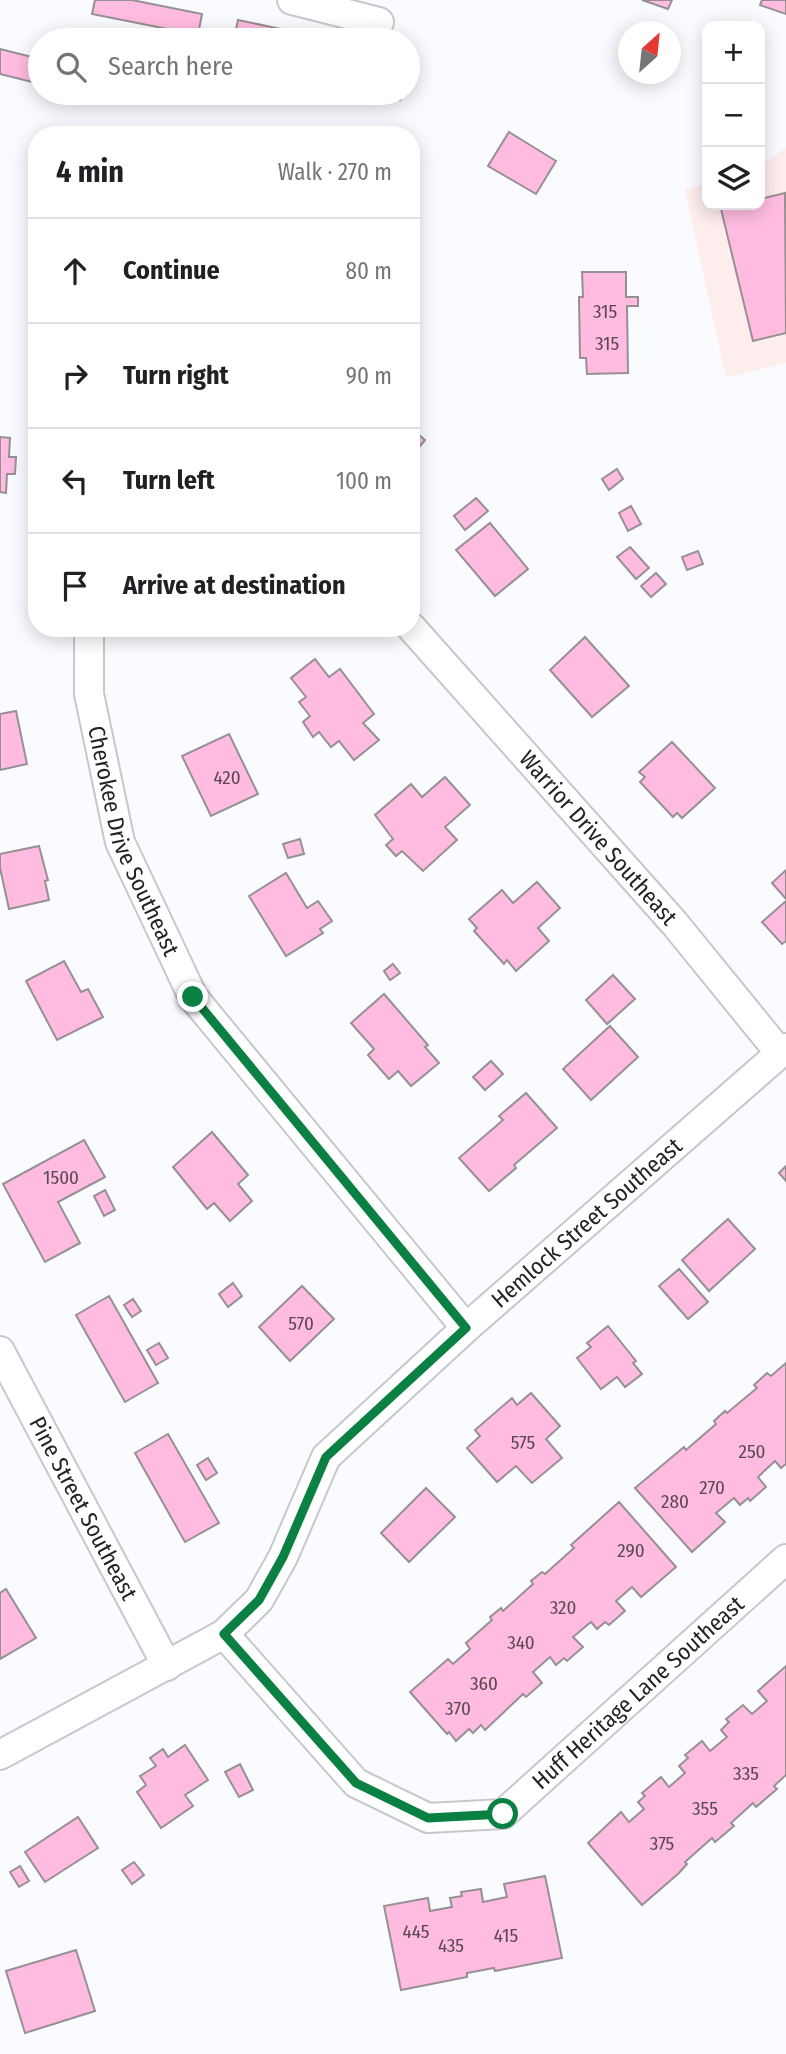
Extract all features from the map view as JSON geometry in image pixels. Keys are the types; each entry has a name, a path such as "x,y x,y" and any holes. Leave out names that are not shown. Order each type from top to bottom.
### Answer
{"street":[{"path":"292,0 379,22"},
{"name":"Cherokee Drive Southeast","path":"89,637 89,694 120,842 193,997 466,1328"},
{"name":"Warrior Drive Southeast","path":"420,637 783,1050"},
{"name":"Hemlock Street Southeast","path":"0,1755 224,1634 259,1600 283,1557 326,1457 466,1328 783,1050"},
{"name":"Pine Street Southeast","path":"0,1351 167,1666"},
{"name":"Huff Heritage Lane Southeast","path":"224,1634 356,1783 428,1818 503,1814 786,1559"}],"shaded area":[{"path":"786,148 786,363 726,378 685,190 702,185 702,210 765,210 765,162"}],"building":[{"path":"95,0 132,0 202,14 199,28 163,28 92,14"},
{"path":"642,0 672,0 668,9"},
{"path":"762,0 786,0 786,14 760,5"},
{"path":"238,20 276,28 236,28"},
{"path":"0,49 28,56 28,81 0,74"},
{"path":"509,132 556,161 536,194 488,166"},
{"path":"785,193 786,333 753,341 721,210 765,210 765,198"},
{"path":"582,272 626,272 626,297 638,297 638,306 627,306 628,373 587,374 586,358 580,358 579,297 583,297"},
{"path":"0,437 10,438 9,457 16,457 15,474 7,474 6,493 0,492"},
{"path":"617,469 623,479 609,490 602,479"},
{"path":"476,498 488,511 465,530 454,516"},
{"path":"631,506 641,524 628,531 619,513"},
{"path":"490,523 528,569 495,596 456,550"},
{"path":"630,547 649,568 636,579 617,557"},
{"path":"698,551 703,564 687,570 682,557"},
{"path":"656,573 666,584 651,597 641,586"},
{"path":"585,637 629,686 592,717 550,670"},
{"path":"315,659 329,677 340,669 374,714 363,723 379,740 354,760 339,741 331,747 319,732 313,737 303,722 310,716 299,702 306,697 291,678"},
{"path":"16,711 27,764 0,770 0,714"},
{"path":"229,734 258,794 211,816 182,756"},
{"path":"672,742 715,788 682,818 677,813 673,817 640,782 645,777 639,772"},
{"path":"445,777 470,805 445,827 457,840 423,871 402,851 396,856 386,845 393,839 375,815 411,784 422,797"},
{"path":"300,839 304,854 288,858 283,844"},
{"path":"39,846 48,880 45,881 49,900 9,909 0,868 0,854"},
{"path":"786,870 786,899 772,883"},
{"path":"286,873 307,908 318,901 332,921 320,929 323,933 286,956 249,896"},
{"path":"537,882 560,908 538,928 549,941 516,971 507,960 504,964 474,931 477,928 469,919 502,890 513,903"},
{"path":"786,901 786,941 782,944 762,922"},
{"path":"64,961 81,992 88,989 103,1017 57,1040 26,981"},
{"path":"393,964 400,973 390,980 384,971"},
{"path":"613,975 635,999 607,1024 586,1000"},
{"path":"384,994 428,1045 425,1047 439,1063 411,1086 398,1071 389,1079 368,1055 374,1049 351,1023"},
{"path":"610,1026 638,1057 591,1100 563,1069"},
{"path":"491,1061 503,1074 485,1090 473,1077"},
{"path":"526,1093 557,1128 489,1191 459,1158 503,1120 499,1116"},
{"path":"212,1132 248,1175 238,1184 252,1201 230,1221 214,1203 207,1209 173,1167"},
{"path":"84,1140 105,1177 58,1202 80,1243 45,1262 3,1184"},
{"path":"786,1166 786,1181 779,1173"},
{"path":"105,1190 115,1210 104,1216 94,1196"},
{"path":"728,1219 755,1249 709,1291 682,1260"},
{"path":"679,1269 708,1302 688,1319 659,1286"},
{"path":"233,1283 242,1296 228,1307 219,1294"},
{"path":"302,1286 334,1319 290,1361 259,1327"},
{"path":"109,1296 158,1383 125,1402 76,1315"},
{"path":"133,1299 141,1311 132,1317 124,1305"},
{"path":"608,1326 636,1361 633,1363 642,1374 625,1387 617,1377 601,1389 577,1358 591,1347 587,1343"},
{"path":"159,1343 168,1358 156,1365 147,1350"},
{"path":"786,1363 786,1464 781,1468 775,1461 758,1477 766,1487 750,1501 748,1498 740,1505 734,1498 716,1513 725,1522 692,1552 635,1488 716,1424 714,1421 725,1411 727,1413 757,1388 754,1385 767,1373 771,1376"},
{"path":"531,1393 560,1426 546,1439 562,1458 532,1483 516,1466 497,1482 467,1448 480,1436 475,1430 512,1398 517,1405"},
{"path":"168,1434 219,1523 185,1542 135,1453"},
{"path":"208,1458 217,1473 206,1480 197,1465"},
{"path":"426,1488 455,1517 409,1562 381,1533"},
{"path":"619,1502 676,1567 641,1597 632,1587 616,1601 625,1611 609,1625 605,1622 597,1629 591,1622 573,1637 583,1647 567,1661 564,1658 556,1665 550,1657 533,1672 542,1683 526,1697 523,1694 485,1730 481,1725 473,1733 469,1729 456,1741 410,1692 448,1659 453,1664 470,1649 466,1643 492,1620 490,1617 501,1608 503,1611 533,1584 531,1581 542,1572 545,1574 574,1548 571,1545"},
{"path":"6,1589 36,1638 0,1659 0,1593"},
{"path":"786,1666 786,1775 774,1786 777,1789 756,1807 753,1803 731,1823 734,1826 715,1842 712,1838 685,1862 687,1864 679,1873 642,1905 588,1843 621,1812 629,1822 644,1809 638,1802 645,1796 642,1793 661,1777 669,1787 685,1773 679,1766 688,1758 685,1755 702,1741 710,1751 727,1737 721,1730 729,1722 726,1719 743,1705 752,1714 767,1701 758,1691"},
{"path":"185,1745 208,1780 185,1795 193,1806 161,1828 137,1792 146,1785 140,1776 156,1766 150,1758 163,1749 168,1757"},
{"path":"240,1764 253,1790 239,1797 225,1772"},
{"path":"78,1817 98,1848 45,1882 25,1852"},
{"path":"134,1862 144,1875 132,1884 122,1870"},
{"path":"20,1866 29,1881 19,1887 10,1872"},
{"path":"545,1876 562,1958 495,1971 494,1968 467,1973 467,1977 401,1990 384,1906 428,1898 430,1911 452,1907 450,1898 462,1896 461,1892 481,1889 483,1902 507,1897 504,1884"},
{"path":"76,1950 95,2011 25,2033 6,1971"}],"route":[{"path":"193,997 466,1328 326,1457 283,1557 259,1600 224,1634 356,1783 428,1818 503,1814"}]}
